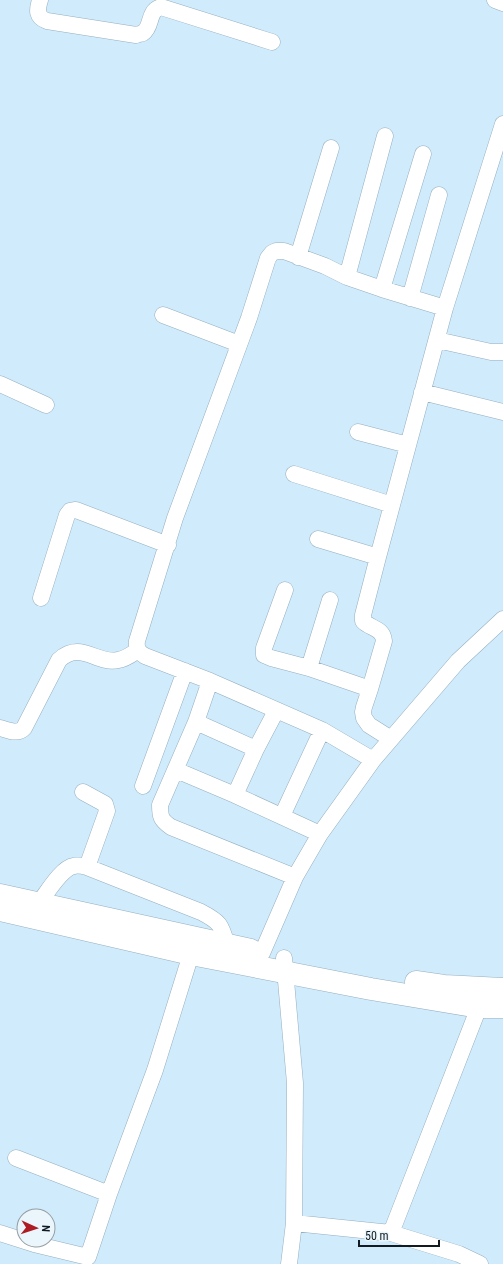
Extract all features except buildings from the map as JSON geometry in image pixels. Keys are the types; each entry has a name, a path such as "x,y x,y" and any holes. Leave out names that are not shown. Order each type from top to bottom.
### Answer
{"highway":[{"path":"0,895 262,953 285,965 372,989 479,1007 503,1007"},
{"path":"0,910 191,954 444,986 503,989"}],"street":[{"path":"40,0 38,8 39,15 42,19 48,21 136,35 143,33 147,28 153,13 156,9 161,7 272,42"},
{"path":"495,0 503,3"},
{"path":"391,739 369,725 366,722 363,712 384,641 383,635 379,630 367,625 363,621 363,615 445,308 503,124"},
{"path":"347,277 385,136"},
{"path":"298,257 331,148"},
{"path":"382,289 422,154"},
{"path":"410,298 439,195"},
{"path":"373,760 322,730 210,681 145,656 138,650 137,641 168,545 175,518 239,344 268,258 272,253 280,250 325,266 347,277 445,308"},
{"path":"163,315 239,344"},
{"path":"437,340 491,352 503,352"},
{"path":"0,384 46,405"},
{"path":"422,392 503,412"},
{"path":"358,432 408,445"},
{"path":"294,474 392,505"},
{"path":"41,598 67,515 70,511 76,510 168,545"},
{"path":"318,540 378,556"},
{"path":"285,590 264,648 264,655 270,658 309,668 370,689"},
{"path":"309,668 330,600"},
{"path":"262,953 295,877 320,834 373,760 458,662 503,619"},
{"path":"0,728 20,732 24,728 59,660 65,654 81,652 117,661 138,650"},
{"path":"143,786 185,671"},
{"path":"210,681 196,722 160,805 160,815 163,821 171,827 295,877"},
{"path":"235,795 256,749 276,711"},
{"path":"196,722 256,749"},
{"path":"282,816 322,730"},
{"path":"176,770 320,834"},
{"path":"83,792 105,804 107,811 87,867"},
{"path":"39,904 59,877 68,868 78,865 87,867 201,912 215,919 222,928 227,945"},
{"path":"0,1233 87,1260 109,1194 155,1070 191,954"},
{"path":"285,965 295,1083 294,1223 289,1264"},
{"path":"391,1233 479,1007"},
{"path":"16,1158 109,1194"},
{"path":"294,1223 391,1233 457,1259 480,1264"}]}
